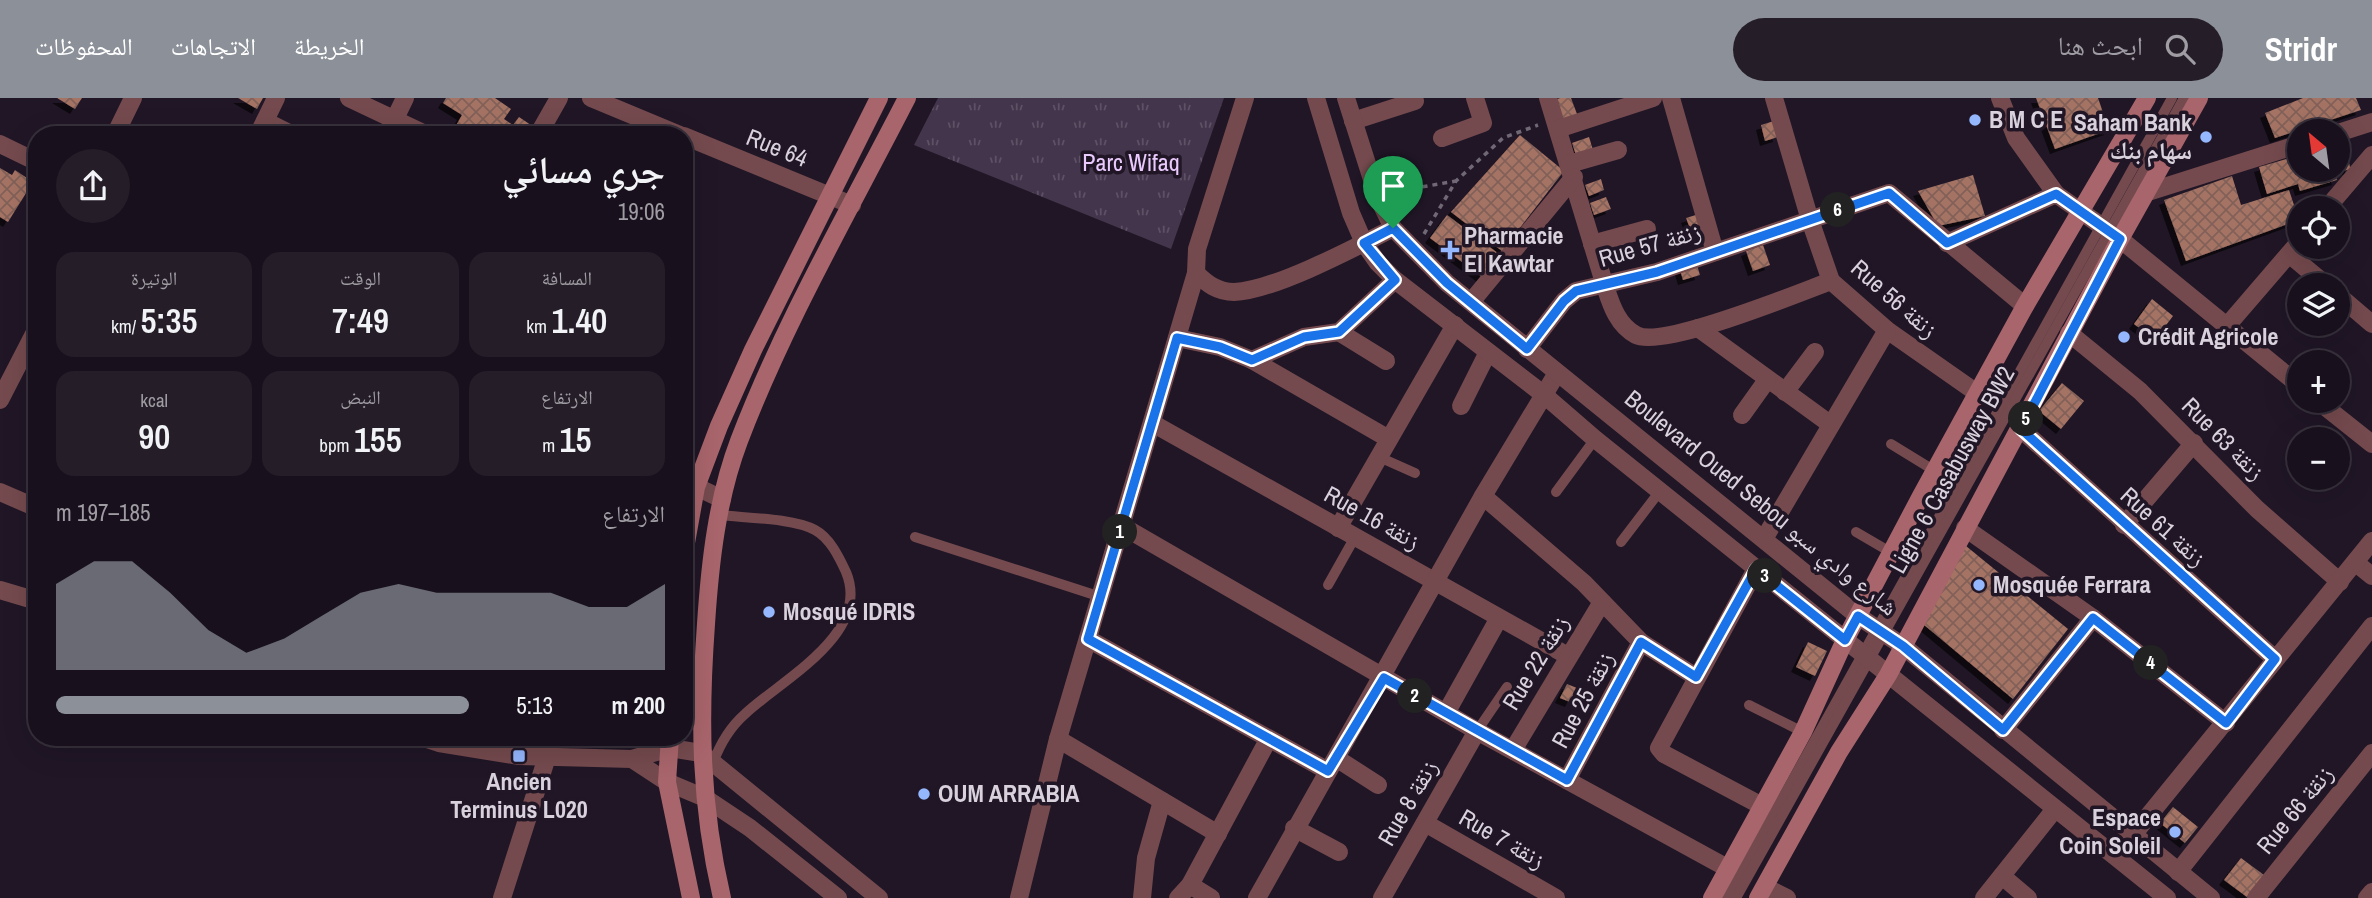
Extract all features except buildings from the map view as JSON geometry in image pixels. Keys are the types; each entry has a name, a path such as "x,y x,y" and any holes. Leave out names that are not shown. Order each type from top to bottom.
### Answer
{"main road":[{"path":"693,478 753,350 879,98"},
{"path":"722,898 708,838 705,798 710,565 721,507 738,442 796,314 907,98"},
{"path":"1712,898 1803,732 1845,640 1977,393 2147,98"},
{"path":"1762,892 1839,752 1888,676 1965,528 2021,429 2069,333 2110,232 2145,193 2199,98"},
{"path":"670,746 667,782 691,898"}],"street":[{"path":"120,126 134,98"},
{"path":"263,126 276,98"},
{"path":"349,98 390,126"},
{"path":"391,126 405,98"},
{"path":"543,126 559,98"},
{"name":"Rue 64","path":"591,98 658,126"},
{"path":"1019,898 1058,739 1196,274 1197,249 1245,98"},
{"path":"1316,98 1351,213 1364,243 1395,280 1544,394 1595,439 2167,898"},
{"name":"Boulevard Oued Sebou شارع وادي سبو","path":"1346,98 1377,195 1393,228 1413,251 1527,349 1858,616 1903,646 2211,898"},
{"path":"1442,138 1483,123 1475,98"},
{"path":"1548,98 1615,314 1636,335 1650,339 1698,328 1831,281"},
{"path":"1556,124 1653,98"},
{"path":"1671,98 1715,252"},
{"name":"Rue 56 زنقة","path":"1774,98 1831,281 1887,330 1977,393"},
{"path":"2000,98 2016,138 2056,194 2110,232 2287,376"},
{"path":"1353,121 1415,101"},
{"path":"2350,129 2372,122"},
{"name":"Rue 64","path":"693,140 852,205"},
{"path":"0,144 28,158"},
{"path":"2145,193 2287,148"},
{"path":"1471,302 1572,171 1618,150"},
{"path":"2341,196 2365,176 2372,155"},
{"name":"Rue 57 زنقة","path":"1527,349 1570,294 1715,252 1889,193 1947,243"},
{"path":"2025,306 1947,243 2056,194"},
{"path":"1196,274 1216,289 1231,292 1249,290 1364,243 1393,228"},
{"path":"1592,244 1647,229"},
{"path":"2226,327 2287,255"},
{"path":"2304,259 2316,273"},
{"path":"1252,360 1304,337 1339,332 1395,280"},
{"path":"2350,305 2372,324"},
{"path":"1338,528 1455,325"},
{"path":"1698,328 1830,424"},
{"path":"1764,539 1887,330"},
{"path":"1339,332 1387,361"},
{"name":"Rue 63 زنقة","path":"2069,333 2140,391 2257,509 2340,582"},
{"path":"1177,338 1220,347 1252,360 1389,439"},
{"path":"0,400 28,346"},
{"path":"1461,406 1488,352"},
{"path":"1785,392 1815,352"},
{"path":"1257,898 1294,828 1384,678 1483,496 1557,373"},
{"path":"1742,415 1768,380"},
{"path":"2333,413 2372,444"},
{"name":"Rue 16 زنقة","path":"1152,423 1567,656"},
{"name":"Rue 61 زنقة","path":"2021,429 2275,659"},
{"path":"2124,525 2194,443"},
{"path":"693,486 721,507"},
{"path":"0,492 28,504"},
{"path":"1483,496 1602,602 1641,642 1696,677"},
{"path":"1122,526 1476,732 1729,869"},
{"path":"1965,528 2093,618 2226,723"},
{"path":"2132,836 2372,541"},
{"path":"2356,563 2372,576"},
{"path":"1756,569 1659,748 1664,754 1762,806"},
{"path":"0,590 28,598"},
{"name":"Rue 22 زنقة","path":"1513,750 1567,656 1602,602"},
{"path":"1446,713 1499,618"},
{"path":"2003,730 2093,618"},
{"path":"2178,873 2372,626"},
{"path":"1088,639 1268,740 1378,785"},
{"name":"Rue 25 زنقة","path":"1567,780 1641,642"},
{"name":"Rue 8 زنقة","path":"1382,898 1476,732"},
{"path":"1058,739 1218,834"},
{"path":"1211,898 1184,891 1268,740"},
{"path":"470,746 519,756 632,759 661,746"},
{"path":"519,756 523,746"},
{"path":"679,746 707,758 878,898"},
{"name":"Rue 66 زنقة","path":"2256,898 2372,753"},
{"path":"502,898 547,757"},
{"path":"632,759 667,782 705,798 750,828 838,898"},
{"path":"1142,898 1146,858 1162,802"},
{"path":"1984,898 2055,809"},
{"name":"Rue 7 زنقة","path":"1425,823 1556,898"},
{"path":"1294,828 1339,852"},
{"path":"2001,876 2028,898"},
{"path":"1762,892 1787,898"},
{"path":"2367,898 2372,892"}],"lane":[{"name":"Ligne 6 Casabusway BW2","path":"2110,232 2172,98"},
{"name":"Ligne 6 Casabusway BW2","path":"1727,898 2110,232 2184,98"},
{"path":"1556,492 1595,439"},
{"path":"1891,444 1935,471"},
{"path":"1379,457 1415,473"},
{"path":"1622,542 1660,491"},
{"path":"707,758 744,715 822,651 838,633 848,606 850,583 827,538 813,529 721,507"},
{"path":"1856,532 1892,553"},
{"path":"915,537 1101,597"},
{"path":"1328,585 1355,537"},
{"name":"Ligne 6 Casabusway BW2","path":"1736,898 1866,657"},
{"path":"1476,732 1507,687"},
{"path":"1749,705 1803,732"}],"path":[{"path":"1413,251 1456,181 1503,138 1556,124"},
{"path":"1377,195 1456,181"}],"green space":[{"name":"Parc Wifaq","path":"938,98 1224,98 1171,249 914,145"}],"place":[{"name":"B M C E","path":"1975,120"},
{"name":"Saham Bank سهام بنك","path":"2206,137"},
{"name":"Pharmacie El Kawtar","path":"1450,250"},
{"name":"Crédit Agricole","path":"2124,337"},
{"name":"Mosquée Ferrara","path":"1979,585"},
{"name":"Mosqué IDRIS","path":"769,612"},
{"name":"Ancien Terminus L020","path":"519,756"},
{"name":"OUM ARRABIA","path":"924,794"},
{"name":"Espace Coin Soleil","path":"2175,832"}],"route":[{"path":"1889,193 1947,243 2056,194 2120,239 2021,429 2275,659 2226,723 2093,618 2003,730 1903,646 1858,616 1845,640 1756,569 1696,677 1641,642 1567,780 1476,732 1384,678 1328,771 1088,639 1177,338 1220,347 1252,360 1304,337 1339,332 1395,280 1378,263 1364,243 1393,228 1447,283 1527,349 1564,301 1576,291 1657,272 1889,193"}]}
